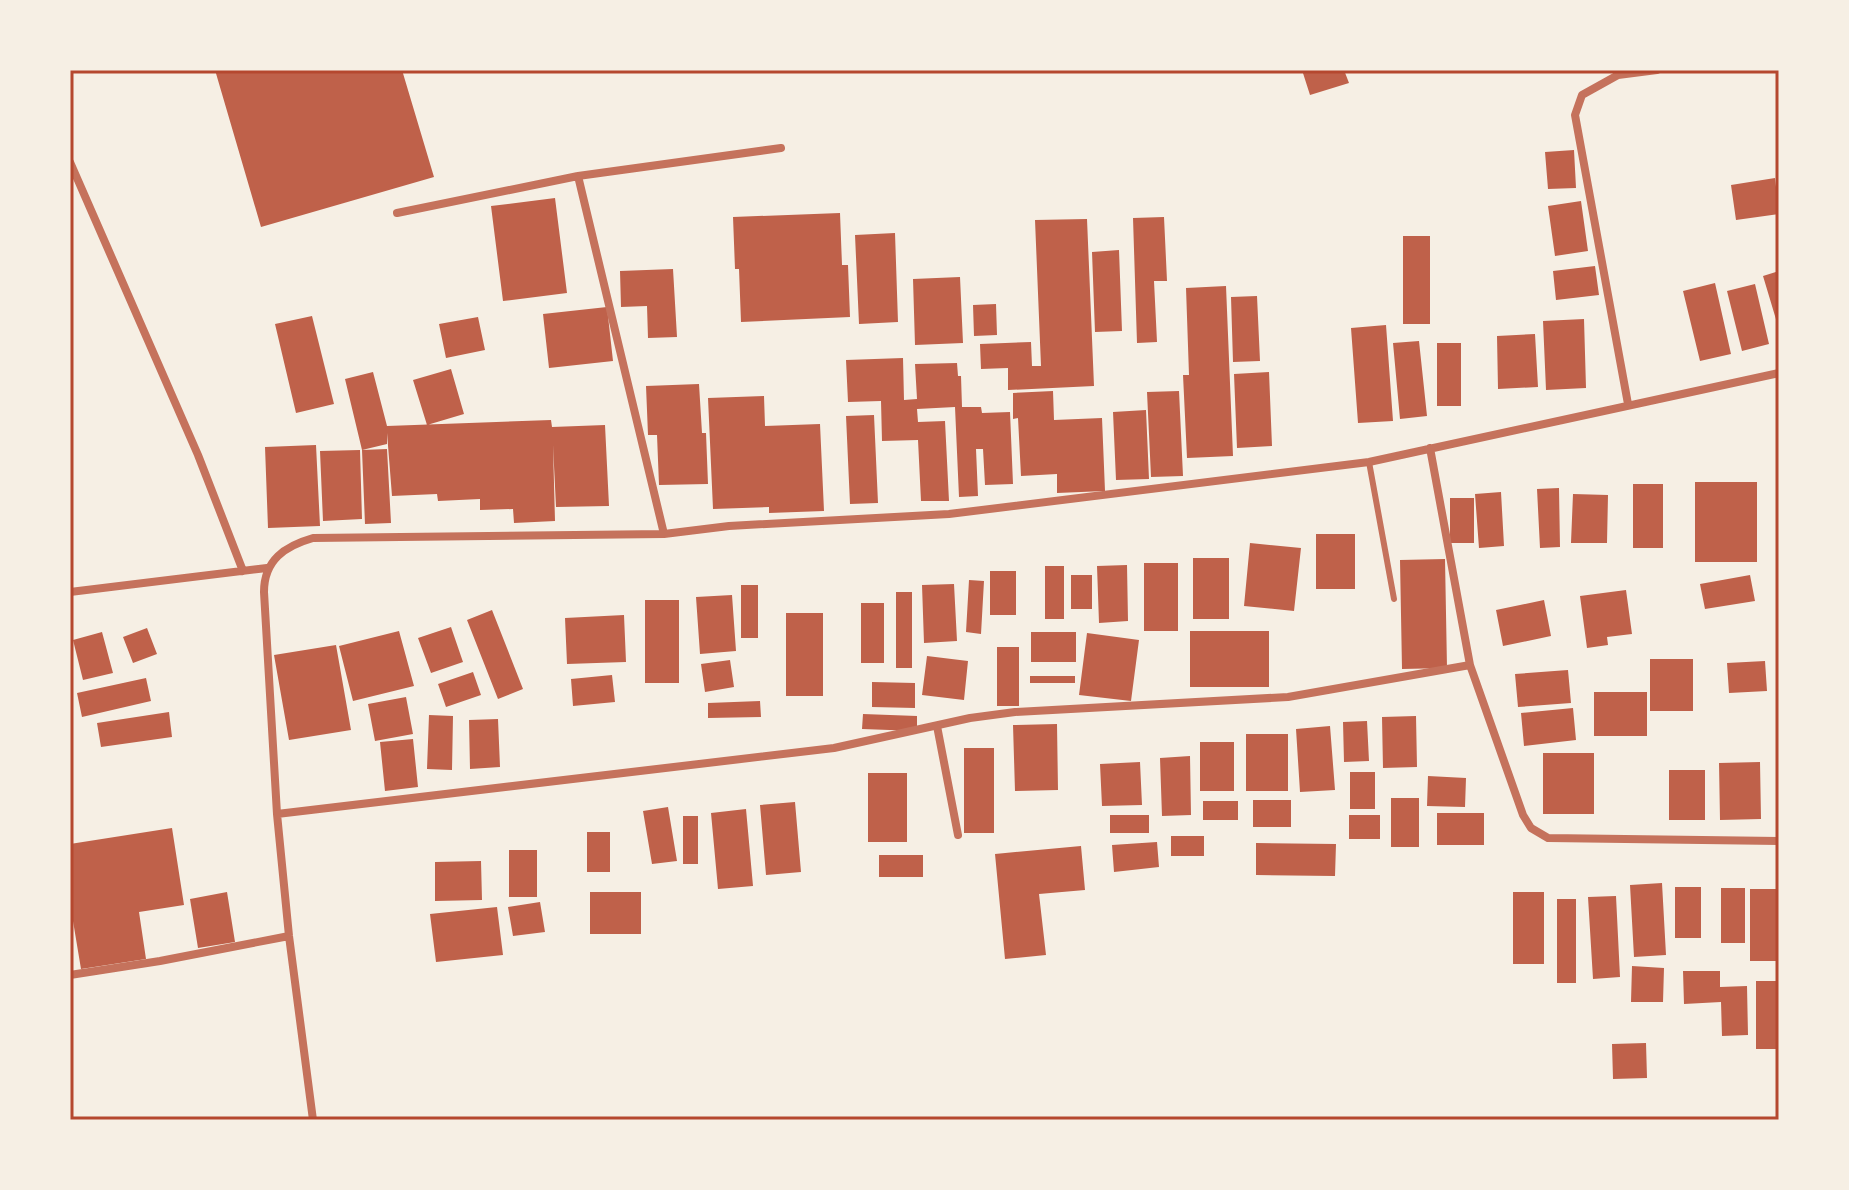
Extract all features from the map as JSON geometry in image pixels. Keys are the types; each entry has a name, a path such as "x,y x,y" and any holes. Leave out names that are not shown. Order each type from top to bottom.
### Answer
{"street":[{"path":"1628,404 1575,115 1582,95 1618,75 1657,70"},
{"path":"397,213 578,176 781,148"},
{"path":"70,162 198,455 243,571"},
{"path":"578,176 664,534"},
{"path":"313,1120 277,814 264,592 267,568 286,549 313,538 664,534 729,526 949,514 1369,462 1779,373"},
{"path":"1430,448 1470,665 1523,815 1531,828 1548,838 1779,841"},
{"path":"70,592 267,568"},
{"path":"277,814 834,748 1015,712 1288,697 1470,665"},
{"path":"937,726 958,835"},
{"path":"70,975 289,936"}],"lane":[{"path":"1369,462 1394,599"}],"building":[{"path":"215,70 402,70 434,177 261,227"},
{"path":"1302,70 1344,70 1349,83 1310,95"},
{"path":"1574,150 1576,188 1548,189 1545,152"},
{"path":"1775,178 1779,214 1736,220 1731,185"},
{"path":"555,198 567,293 503,301 491,206"},
{"path":"1581,201 1588,251 1555,256 1548,206"},
{"path":"840,213 842,265 848,265 850,317 741,322 733,217"},
{"path":"1164,217 1167,281 1154,281 1157,342 1137,343 1133,218"},
{"path":"1087,219 1094,386 1008,390 1008,368 981,369 980,344 1031,342 1032,366 1041,366 1035,220"},
{"path":"895,233 898,322 859,324 855,235"},
{"path":"1403,236 1430,236 1430,324 1403,324"},
{"path":"1119,250 1122,331 1095,332 1092,252"},
{"path":"1595,266 1599,295 1556,300 1553,271"},
{"path":"673,269 677,337 648,338 647,306 621,307 620,271"},
{"path":"1779,271 1779,326 1778,326 1763,276"},
{"path":"960,277 963,343 915,345 913,279"},
{"path":"1715,283 1731,354 1700,361 1683,291"},
{"path":"1755,284 1769,344 1742,351 1727,291"},
{"path":"1226,286 1233,456 1187,458 1183,375 1189,375 1186,288"},
{"path":"1257,296 1260,361 1233,362 1231,297"},
{"path":"996,304 997,335 974,336 973,305"},
{"path":"607,307 613,361 549,368 543,314"},
{"path":"312,316 334,404 296,413 275,324"},
{"path":"478,317 485,350 446,358 439,324"},
{"path":"1584,319 1586,388 1546,390 1543,321"},
{"path":"1386,325 1393,421 1358,423 1351,328"},
{"path":"1535,334 1538,387 1498,389 1497,336"},
{"path":"1419,341 1427,416 1400,419 1393,343"},
{"path":"1437,343 1461,343 1461,406 1437,406"},
{"path":"903,358 904,400 917,399 915,364 957,363 958,376 961,376 962,407 981,407 982,413 1010,412 1013,484 985,485 983,449 976,449 978,496 959,497 955,407 917,409 918,422 945,421 949,501 921,501 918,440 882,441 881,401 848,402 846,360"},
{"path":"451,369 464,414 427,425 413,380"},
{"path":"373,372 387,426 551,420 552,427 605,425 609,506 556,507 553,445 555,521 514,523 513,509 480,510 480,499 438,501 437,494 392,496 387,433 387,444 362,450 345,379"},
{"path":"1269,372 1272,446 1237,448 1234,374"},
{"path":"699,384 702,433 706,433 708,484 659,485 657,435 648,435 646,386"},
{"path":"1053,391 1054,420 1102,418 1105,491 1057,493 1057,474 1021,476 1018,418 1013,419 1013,393"},
{"path":"1179,391 1183,476 1151,477 1147,392"},
{"path":"764,396 765,426 820,424 824,511 769,513 769,507 713,509 708,398"},
{"path":"1146,410 1149,479 1116,480 1113,412"},
{"path":"874,415 878,503 850,504 846,416"},
{"path":"316,445 320,526 268,528 265,447"},
{"path":"387,449 391,523 365,524 362,450"},
{"path":"360,450 362,519 323,521 320,451"},
{"path":"1695,482 1757,482 1757,562 1695,562"},
{"path":"1633,484 1663,484 1663,548 1633,548"},
{"path":"1559,488 1560,547 1540,548 1537,489"},
{"path":"1501,492 1504,546 1479,548 1475,494"},
{"path":"1573,494 1608,495 1607,543 1571,543"},
{"path":"1450,498 1474,498 1474,543 1450,543"},
{"path":"1316,534 1355,534 1355,589 1316,589"},
{"path":"1250,543 1301,548 1294,611 1244,606"},
{"path":"1193,558 1229,558 1229,619 1193,619"},
{"path":"1445,559 1447,668 1402,669 1400,560"},
{"path":"1144,563 1178,563 1178,631 1144,631"},
{"path":"1127,565 1128,621 1099,623 1097,566"},
{"path":"1045,566 1064,566 1064,619 1045,619"},
{"path":"990,571 1016,571 1016,615 990,615"},
{"path":"1071,575 1092,575 1092,609 1071,609"},
{"path":"1750,575 1755,601 1705,609 1700,584"},
{"path":"969,580 984,581 981,634 966,632"},
{"path":"954,584 957,641 924,643 922,585"},
{"path":"741,585 758,585 758,638 741,638"},
{"path":"1626,590 1632,634 1607,637 1608,645 1587,648 1580,596"},
{"path":"896,592 912,592 912,668 896,668"},
{"path":"732,595 736,651 700,654 696,597"},
{"path":"645,600 679,600 679,683 645,683"},
{"path":"1544,600 1551,636 1503,646 1496,610"},
{"path":"861,603 884,603 884,663 861,663"},
{"path":"492,610 523,689 498,699 467,620"},
{"path":"786,613 823,613 823,696 786,696"},
{"path":"624,615 626,662 567,664 565,618"},
{"path":"451,627 463,662 431,673 418,638"},
{"path":"147,628 157,654 133,663 123,637"},
{"path":"399,631 414,686 353,701 339,646"},
{"path":"1190,631 1269,631 1269,687 1190,687"},
{"path":"102,632 113,673 83,680 73,640"},
{"path":"1031,632 1076,632 1076,662 1031,662"},
{"path":"1087,633 1139,640 1131,701 1079,695"},
{"path":"336,645 351,730 289,740 274,655"},
{"path":"997,647 1019,647 1019,706 997,706"},
{"path":"927,656 968,661 964,700 922,695"},
{"path":"1650,659 1693,659 1693,711 1650,711"},
{"path":"730,660 734,687 705,692 701,664"},
{"path":"1765,661 1767,691 1729,693 1727,663"},
{"path":"1568,670 1571,703 1518,707 1515,674"},
{"path":"473,672 481,695 446,707 438,684"},
{"path":"612,675 615,702 573,706 571,679"},
{"path":"1030,676 1075,676 1075,683 1030,683"},
{"path":"146,678 151,701 82,717 77,693"},
{"path":"872,682 915,683 915,708 872,707"},
{"path":"1594,692 1647,692 1647,736 1594,736"},
{"path":"406,697 413,734 375,741 368,704"},
{"path":"760,701 761,717 708,718 708,703"},
{"path":"1573,708 1576,740 1524,746 1521,713"},
{"path":"169,712 172,737 101,747 97,723"},
{"path":"863,714 917,716 917,731 862,729"},
{"path":"429,715 453,716 452,770 427,769"},
{"path":"1416,716 1417,767 1383,768 1382,717"},
{"path":"498,719 500,767 470,769 469,720"},
{"path":"1367,721 1369,761 1344,762 1343,722"},
{"path":"1057,724 1058,790 1015,791 1013,725"},
{"path":"1330,726 1335,790 1300,792 1296,729"},
{"path":"1246,734 1288,734 1288,791 1246,791"},
{"path":"413,739 418,787 385,791 380,742"},
{"path":"1200,742 1234,742 1234,791 1200,791"},
{"path":"964,748 994,748 994,833 964,833"},
{"path":"1543,753 1594,753 1594,814 1543,814"},
{"path":"1190,756 1191,815 1162,816 1160,758"},
{"path":"1140,762 1142,805 1102,806 1100,764"},
{"path":"1760,762 1761,819 1720,820 1719,763"},
{"path":"1669,770 1705,770 1705,820 1669,820"},
{"path":"1350,772 1375,772 1375,809 1350,809"},
{"path":"868,773 907,773 907,842 868,842"},
{"path":"1428,776 1466,778 1465,807 1427,806"},
{"path":"1391,798 1419,798 1419,847 1391,847"},
{"path":"1253,800 1291,800 1291,827 1253,827"},
{"path":"1203,801 1238,801 1238,820 1203,820"},
{"path":"795,802 801,872 766,875 760,805"},
{"path":"668,807 677,861 652,864 643,811"},
{"path":"746,809 753,886 718,889 711,813"},
{"path":"1437,813 1484,813 1484,845 1437,845"},
{"path":"1110,815 1149,815 1149,833 1110,833"},
{"path":"1349,815 1380,815 1380,839 1349,839"},
{"path":"683,816 698,816 698,864 683,864"},
{"path":"172,828 184,905 139,912 146,959 81,969 70,903 70,844"},
{"path":"587,832 610,832 610,872 587,872"},
{"path":"1171,836 1204,836 1204,856 1171,856"},
{"path":"1157,842 1159,867 1114,872 1112,845"},
{"path":"1256,843 1336,844 1335,876 1256,875"},
{"path":"1081,846 1085,890 1039,894 1046,955 1005,959 995,854"},
{"path":"509,850 537,850 537,897 509,897"},
{"path":"879,855 923,855 923,877 879,877"},
{"path":"481,861 482,900 435,901 435,862"},
{"path":"1662,883 1666,955 1634,957 1630,885"},
{"path":"1675,887 1701,887 1701,938 1675,938"},
{"path":"1721,888 1745,888 1745,943 1721,943"},
{"path":"1750,889 1779,889 1779,961 1750,961"},
{"path":"227,892 235,942 198,948 190,899"},
{"path":"590,892 641,892 641,934 590,934"},
{"path":"1513,892 1544,892 1544,964 1513,964"},
{"path":"1616,896 1620,977 1593,979 1588,897"},
{"path":"1557,899 1576,899 1576,983 1557,983"},
{"path":"540,902 545,932 513,936 508,907"},
{"path":"497,907 503,955 436,962 430,914"},
{"path":"1632,966 1664,968 1663,1002 1631,1002"},
{"path":"1683,971 1720,971 1720,987 1747,986 1748,1035 1722,1036 1721,1002 1684,1004"},
{"path":"1756,981 1779,981 1779,1049 1756,1049"},
{"path":"1646,1043 1647,1078 1613,1079 1612,1044"}]}
